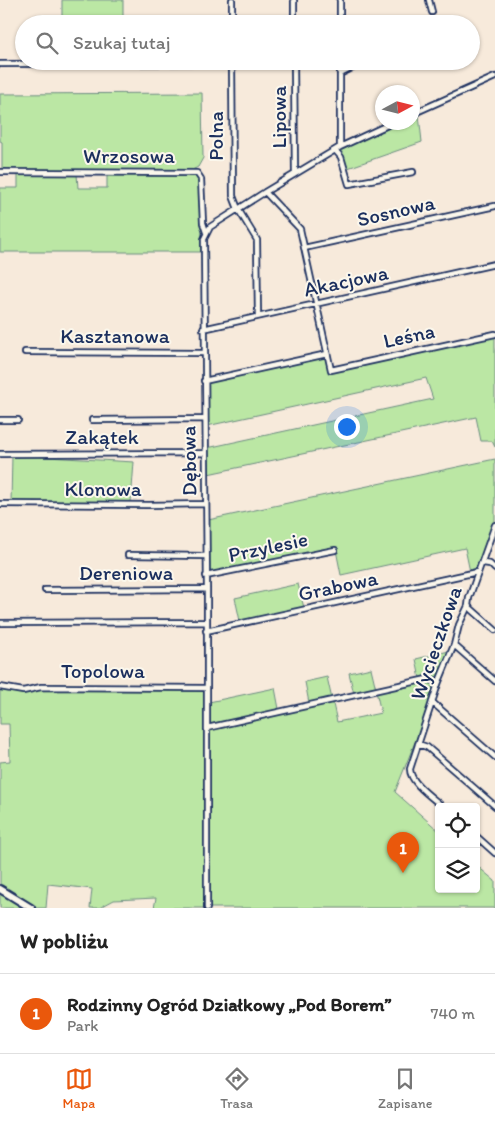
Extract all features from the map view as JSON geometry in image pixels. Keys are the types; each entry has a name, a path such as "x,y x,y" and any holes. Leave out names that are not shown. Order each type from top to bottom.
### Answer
{"main road":[{"path":"0,889 31,908"}],"street":[{"path":"232,0 232,15"},
{"path":"294,0 294,15"},
{"path":"340,0 340,15"},
{"path":"429,0 432,12"},
{"path":"0,64 15,64"},
{"name":"Polna","path":"232,70 233,196 257,240 258,316"},
{"name":"Lipowa","path":"294,70 295,174"},
{"path":"340,70 340,147"},
{"path":"340,74 348,70"},
{"path":"420,110 495,77"},
{"path":"206,232 210,227 238,208 340,147 377,130"},
{"path":"335,150 340,157 348,184 413,172"},
{"name":"Wrzosowa","path":"0,172 197,173 201,179 203,223 206,232"},
{"path":"204,381 327,354 300,229 265,192"},
{"name":"Sosnowa","path":"304,248 495,206"},
{"name":"Dębowa","path":"206,232 203,250 207,688 206,908"},
{"name":"Akacjowa","path":"203,329 495,264"},
{"name":"Leśna","path":"327,354 331,370 495,334"},
{"name":"Kasztanowa","path":"25,352 204,353"},
{"path":"92,420 205,419"},
{"path":"0,420 18,420"},
{"name":"Zakątek","path":"0,454 205,453"},
{"name":"Klonowa","path":"0,504 206,504"},
{"name":"Wycieczkowa","path":"439,803 415,782 410,774 438,684 454,645 459,625 468,606 477,572 483,563 495,525"},
{"name":"Przylesie","path":"206,576 335,550"},
{"path":"128,555 206,556"},
{"path":"483,563 490,564 495,569"},
{"name":"Grabowa","path":"206,631 477,572"},
{"name":"Dereniowa","path":"45,590 206,589"},
{"path":"468,606 495,630"},
{"path":"0,623 206,622"},
{"path":"454,645 495,681"},
{"path":"207,728 427,680 434,680 438,684"},
{"name":"Topolowa","path":"0,687 23,691 41,687 207,688"},
{"path":"432,702 495,757"},
{"path":"418,744 427,747 495,806"},
{"path":"480,840 495,853"}],"green space":[{"path":"62,0 123,0 123,15 62,15"},
{"path":"202,93 203,158 198,167 192,170 2,171 0,94"},
{"path":"420,124 422,142 345,169 337,151 385,130 420,130"},
{"path":"107,172 188,173 197,176 200,179 201,252 0,252 0,188 18,188 18,174 77,174 78,188 107,188"},
{"path":"495,336 495,447 492,441 481,441 476,417 208,474 207,448 433,399 426,378 207,426 208,383 327,356 330,370"},
{"path":"12,455 134,462 131,502 11,503"},
{"path":"495,459 495,521 479,565 470,572 465,548 341,575 336,550 226,572 208,573 208,520"},
{"path":"298,584 304,608 240,621 235,598"},
{"path":"449,651 445,664 437,677 420,679 416,659"},
{"path":"371,668 376,689 354,694 349,673"},
{"path":"327,677 337,722 381,713 376,691 424,682 431,684 434,691 431,702 395,792 435,827 435,893 480,893 480,868 495,881 495,908 154,908 156,898 114,900 99,908 90,908 92,889 48,884 46,908 0,908 0,762 10,761 9,724 0,724 0,689 23,692 42,688 205,688 205,751 209,750 209,702 275,688 279,709 309,703 305,682"}],"place":[{"name":"Rodzinny Ogród Działkowy „Pod Borem”","path":"403,873"}]}
